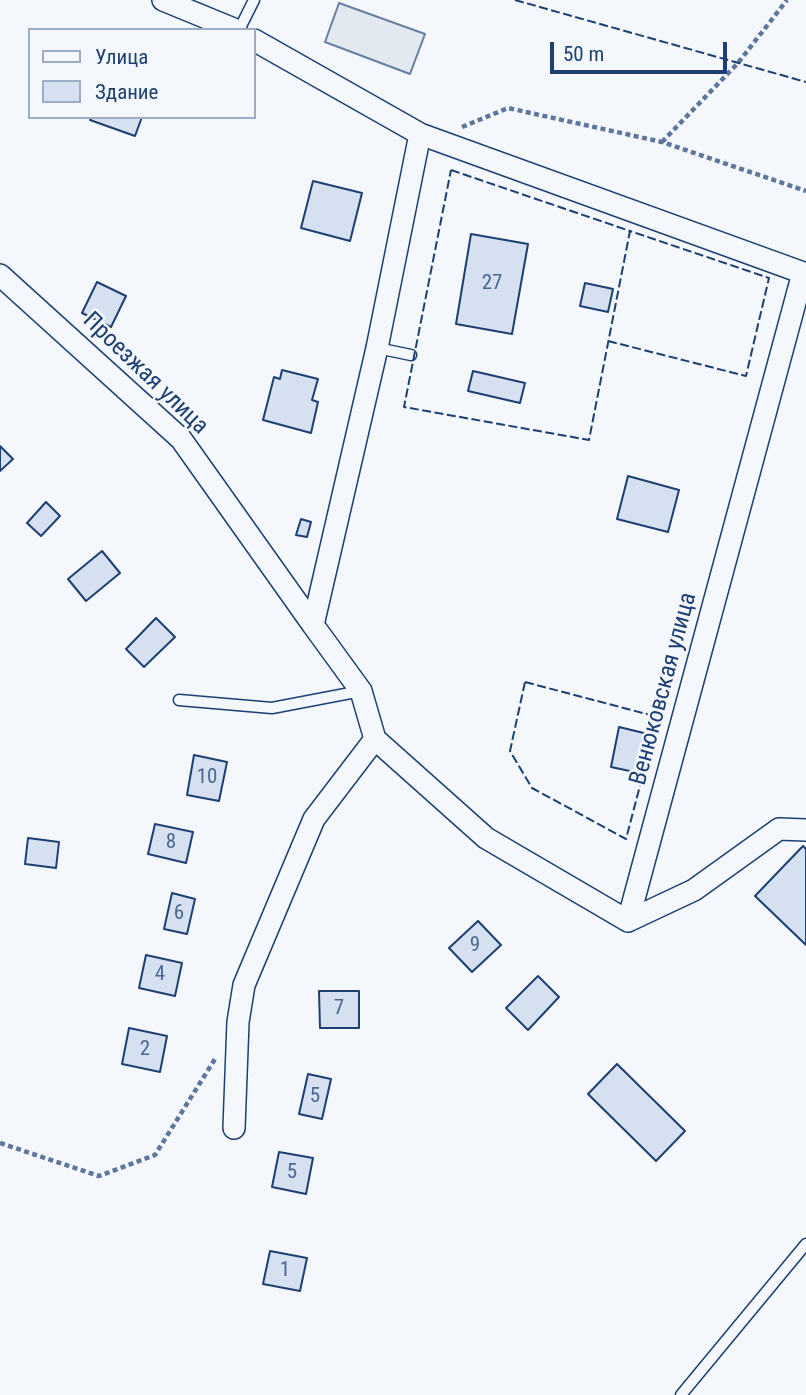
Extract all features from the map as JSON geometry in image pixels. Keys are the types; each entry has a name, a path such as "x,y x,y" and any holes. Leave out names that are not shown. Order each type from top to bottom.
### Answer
{"street":[{"path":"163,0 232,28"},
{"path":"256,41 420,134 804,274"},
{"path":"313,625 377,348 420,134"},
{"name":"Венюковская улица","path":"628,921 804,274"},
{"name":"Проезжая улица","path":"0,275 181,439 361,691 375,739"},
{"path":"234,1128 237,1022 244,985 314,819 375,739 486,838 628,921 694,890 779,830 806,830"}],"lane":[{"path":"238,28 254,0"},
{"path":"377,348 411,355"},
{"path":"179,700 272,708 361,691"},
{"path":"681,1395 806,1244"}],"path":[{"path":"662,142 737,63 787,0"},
{"path":"455,130 508,108 662,142 806,191"},
{"path":"0,1143 99,1176 155,1155 217,1055"}],"shaded area":[{"path":"339,3 425,34 410,74 325,42"}],"building":[{"path":"91,119 141,119 135,136"},
{"path":"313,181 362,193 350,241 301,228"},
{"path":"471,234 528,244 512,334 456,324"},
{"path":"97,282 126,296 111,327 82,313"},
{"path":"585,283 613,289 608,312 580,306"},
{"path":"282,370 318,379 312,400 318,402 311,433 263,420 274,377 280,379"},
{"path":"473,371 525,383 520,403 468,391"},
{"path":"0,446 13,459 0,471"},
{"path":"628,476 679,490 668,532 617,519"},
{"path":"46,502 60,516 41,536 27,523"},
{"path":"301,519 311,522 307,537 296,535"},
{"path":"102,551 120,573 86,601 68,579"},
{"path":"156,618 175,637 144,667 126,649"},
{"path":"619,727 648,734 639,773 611,767"},
{"path":"194,755 227,762 219,801 187,795"},
{"path":"155,824 193,832 186,863 148,854"},
{"path":"28,838 59,842 56,868 25,864"},
{"path":"803,846 806,849 806,945 755,896"},
{"path":"172,893 195,899 187,934 164,929"},
{"path":"478,921 501,945 472,972 449,948"},
{"path":"146,955 182,963 175,996 139,988"},
{"path":"538,976 559,997 528,1030 506,1008"},
{"path":"319,991 359,991 359,1028 320,1028"},
{"path":"129,1028 167,1036 160,1072 122,1064"},
{"path":"617,1064 685,1131 656,1161 588,1094"},
{"path":"308,1074 331,1079 322,1119 299,1114"},
{"path":"279,1152 313,1158 306,1194 272,1187"},
{"path":"270,1251 307,1258 300,1291 263,1284"}],"fence":[{"path":"515,0 806,82"},
{"path":"451,170 630,231 589,440 404,407 451,170"},
{"path":"608,341 746,376 769,278 630,231"},
{"path":"525,682 658,717 626,839 532,788 510,751 525,682"}]}
